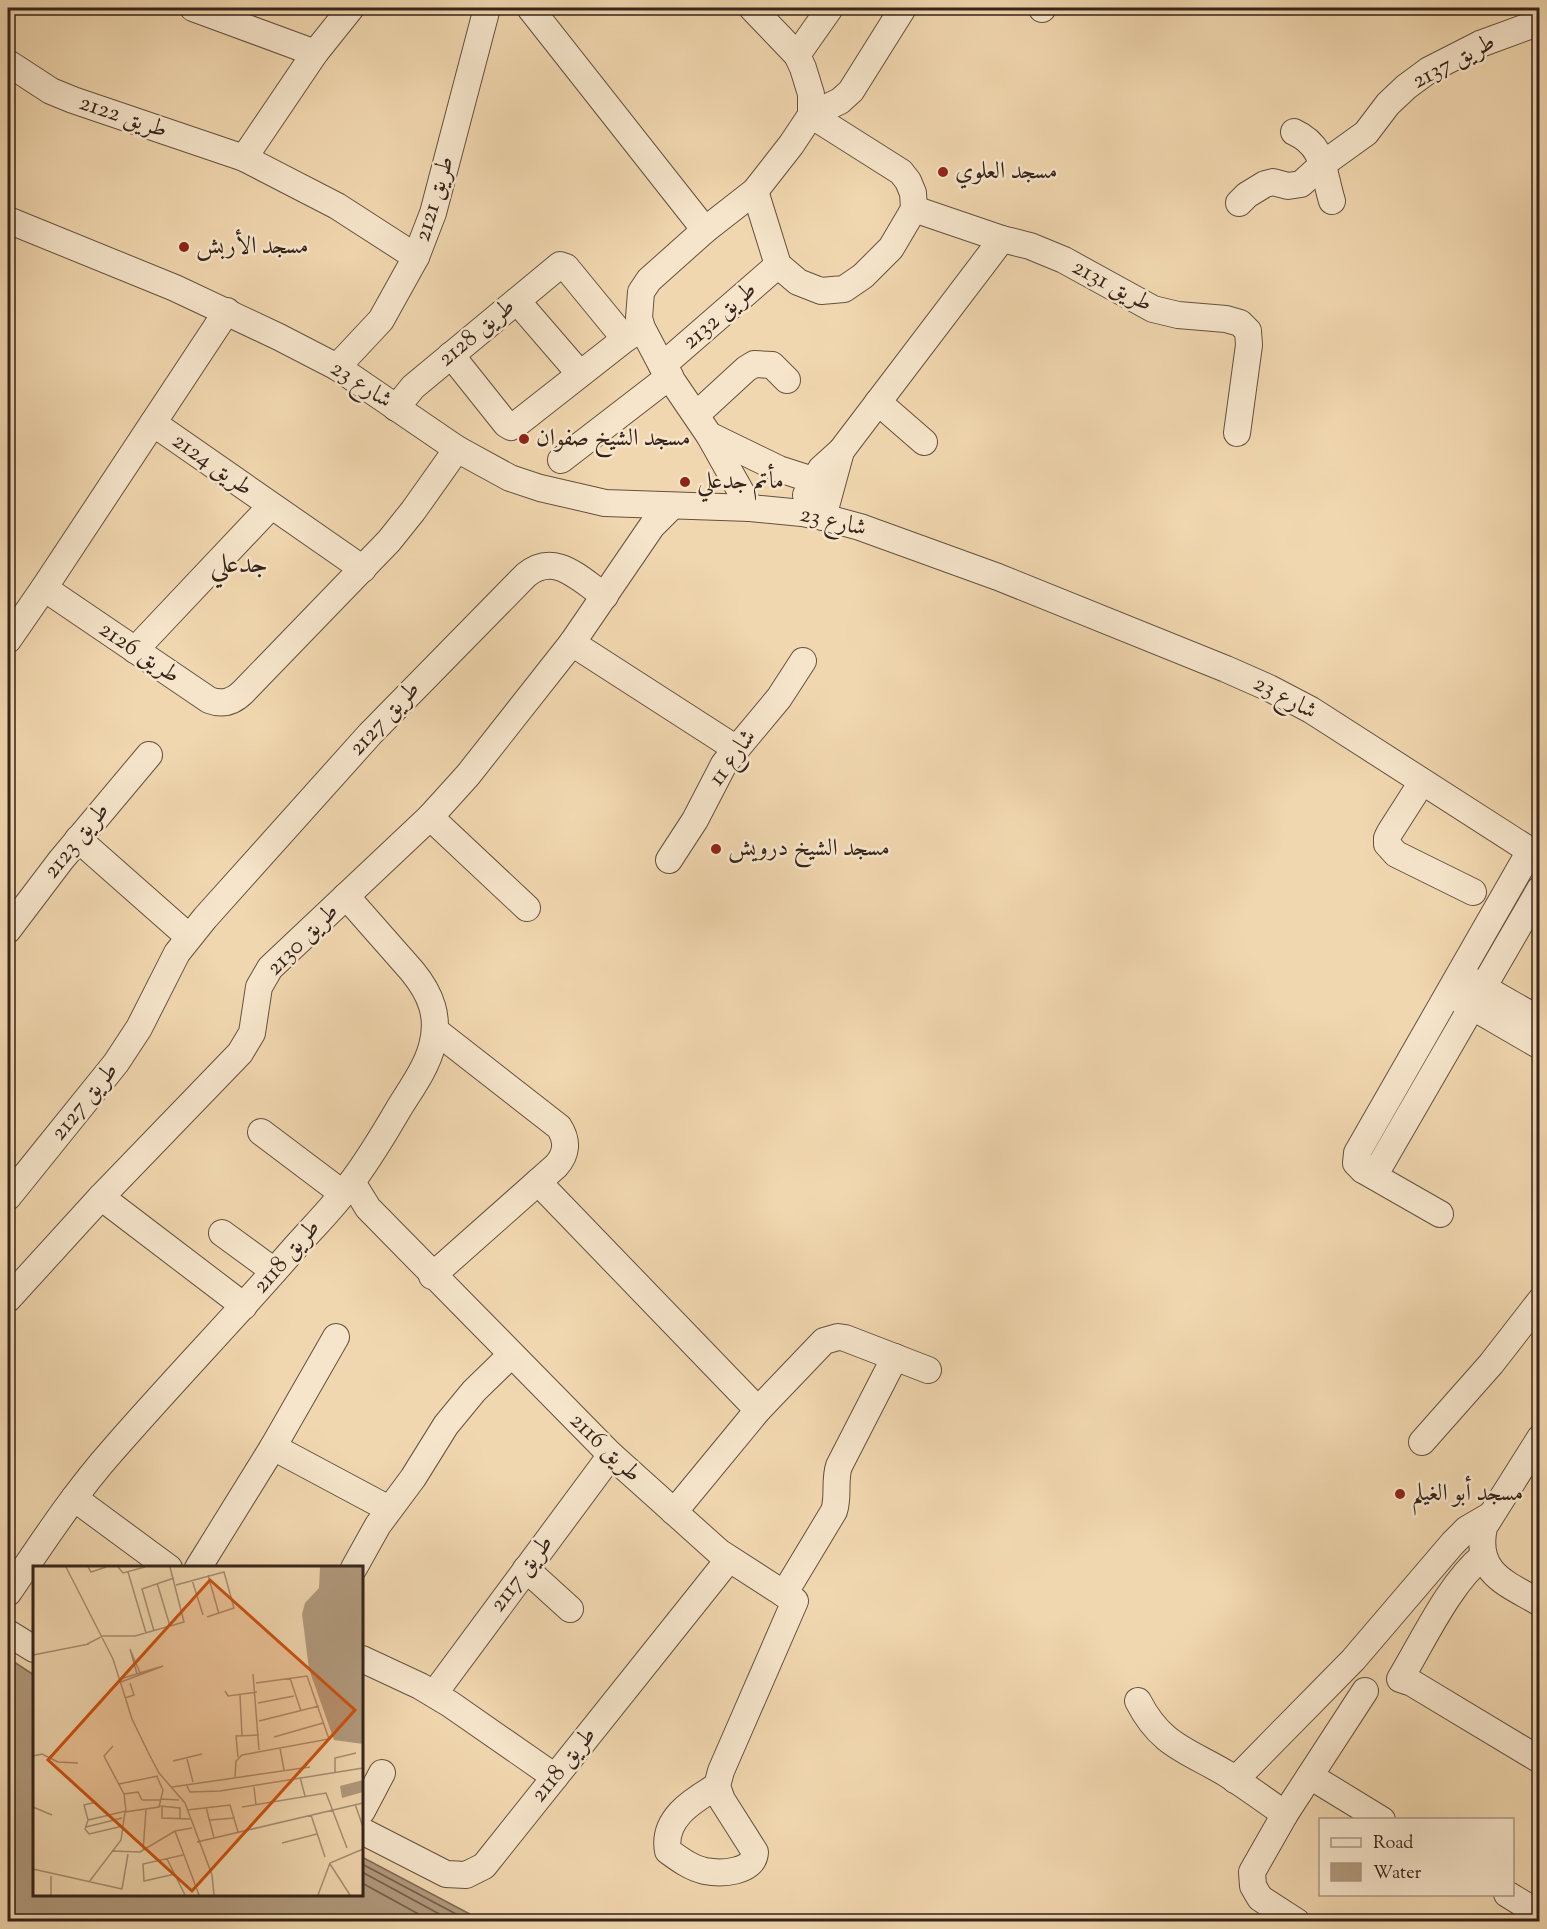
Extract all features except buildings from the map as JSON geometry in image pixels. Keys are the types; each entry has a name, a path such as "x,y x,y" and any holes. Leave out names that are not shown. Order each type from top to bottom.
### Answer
{"street":[{"path":"193,8 315,53"},
{"path":"244,158 315,53 351,8"},
{"name":"طريق 2121","path":"337,367 381,320 416,257 432,213 487,8"},
{"path":"530,8 705,230"},
{"path":"753,8 797,56 809,87 811,115"},
{"path":"797,56 830,8"},
{"path":"451,355 506,424 511,427 518,423 633,334 639,318 641,292 649,280 705,230 755,190 791,145 811,115 840,101 851,91 903,8"},
{"name":"طريق 2137","path":"1239,203 1264,184 1273,182 1288,186 1301,184 1352,141 1366,133 1388,104 1429,70 1480,44 1539,22"},
{"name":"طريق 2122","path":"8,63 51,91 73,100 244,158 337,206 416,257"},
{"path":"755,190 778,265 798,282 821,291 844,289 863,276 891,248 914,209 913,193 908,182 901,172 811,115"},
{"path":"1294,132 1305,137 1314,145 1323,164 1332,201"},
{"name":"طريق 2131","path":"914,209 1002,239 1030,246 1064,260 1153,309 1178,315 1227,319 1240,323 1248,331 1249,345 1237,433"},
{"name":"شارع 23","path":"8,220 227,311 337,367 457,449 510,478 586,500 635,506 750,508 813,515 860,527 998,577 1269,688 1311,710 1534,854"},
{"path":"813,515 841,451 1002,239"},
{"name":"طريق 2128","path":"396,408 406,394 556,267 564,265 633,334"},
{"name":"طريق 2132","path":"666,371 778,265"},
{"path":"517,301 580,374"},
{"path":"8,640 227,311"},
{"path":"633,334 666,371 703,425 750,508"},
{"path":"703,425 746,369 754,364 772,365 787,380"},
{"path":"561,460 666,371"},
{"path":"878,402 924,442"},
{"name":"طريق 2124","path":"153,423 363,568"},
{"name":"شارع 23","path":"703,425 779,469 813,480"},
{"name":"طريق 2126","path":"44,588 209,700 231,701 243,692 363,568 413,511 457,449"},
{"path":"813,515 808,490 825,464 841,451"},
{"name":"طريق 2124","path":"135,650 271,506"},
{"path":"635,506 636,549"},
{"name":"طريق 2130","path":"8,1299 101,1197 240,1053 252,1033 259,987 270,968 430,818 489,749 572,644 652,526 671,507"},
{"name":"طريق 2127","path":"8,1197 104,1080 128,1047 167,971 189,937 370,734 447,654 534,568 544,564 555,565 605,596"},
{"path":"572,644 735,748"},
{"name":"شارع 11","path":"669,860 695,820 724,764 779,698 803,661"},
{"name":"طريق 2123","path":"8,930 78,839 148,755"},
{"path":"1422,782 1390,832 1387,844 1396,854 1473,892"},
{"path":"430,818 527,908"},
{"path":"78,839 189,937"},
{"path":"1440,1214 1363,1170 1356,1163 1357,1153 1454,983 1534,854"},
{"path":"1363,1170 1368,1172 1378,1168 1539,889"},
{"name":"طريق 2118","path":"8,1593 74,1498 112,1451 244,1306 347,1188 424,1066 432,1049 436,1031 435,1014 430,998 423,984 346,896"},
{"path":"1454,983 1477,997 1539,1046"},
{"path":"1477,997 1539,1020"},
{"path":"432,1276 562,1160 565,1152 564,1134 559,1127 436,1031"},
{"path":"1392,1090 1415,1104"},
{"path":"261,1132 347,1188"},
{"path":"537,1182 758,1410"},
{"name":"طريق 2116","path":"347,1188 611,1455 729,1559 789,1598"},
{"path":"101,1197 244,1306"},
{"path":"222,1233 274,1271"},
{"path":"1422,1442 1491,1364 1539,1301"},
{"path":"199,1566 273,1446 336,1337"},
{"path":"674,1512 758,1410 824,1341 838,1337 928,1370"},
{"path":"355,1566 389,1509 414,1478 446,1425 459,1408 512,1355"},
{"path":"717,1786 789,1598 834,1511 837,1499 838,1466 894,1357"},
{"path":"1539,1440 1484,1527 1481,1541 1483,1556 1488,1567 1496,1576 1539,1603"},
{"path":"273,1446 389,1509"},
{"name":"طريق 2117","path":"434,1694 611,1455"},
{"path":"74,1498 166,1566"},
{"path":"1235,1780 1353,1660 1453,1543 1467,1529 1491,1515"},
{"path":"1483,1556 1456,1586 1400,1679 1412,1683 1539,1760"},
{"name":"طريق 2118","path":"363,1832 446,1874 466,1875 484,1866 729,1559"},
{"path":"526,1569 570,1609"},
{"path":"8,1633 33,1648"},
{"path":"363,1659 434,1694 555,1776"},
{"path":"1297,1922 1260,1898 1253,1886 1252,1872 1285,1814 1365,1691"},
{"path":"1138,1701 1147,1717 1171,1743 1235,1780 1285,1814"},
{"path":"363,1809 382,1773"},
{"path":"1310,1776 1379,1818"},
{"path":"1510,1896 1539,1914"}],"water":[{"path":"8,1658 33,1674 33,1896 363,1896 363,1858 483,1921 8,1921"}],"place":[{"name":"مسجد العلوي","path":"943,172"},
{"name":"مسجد الأربش","path":"184,247"},
{"name":"مسجد الشيخ صفوان","path":"524,439"},
{"name":"مأتم جدعلي","path":"685,482"},
{"name":"مسجد الشيخ درويش","path":"716,849"},
{"name":"مسجد أبو الغيلم","path":"1400,1494"}],"district":[{"name":"جدعلي","path":"239,565"}]}
